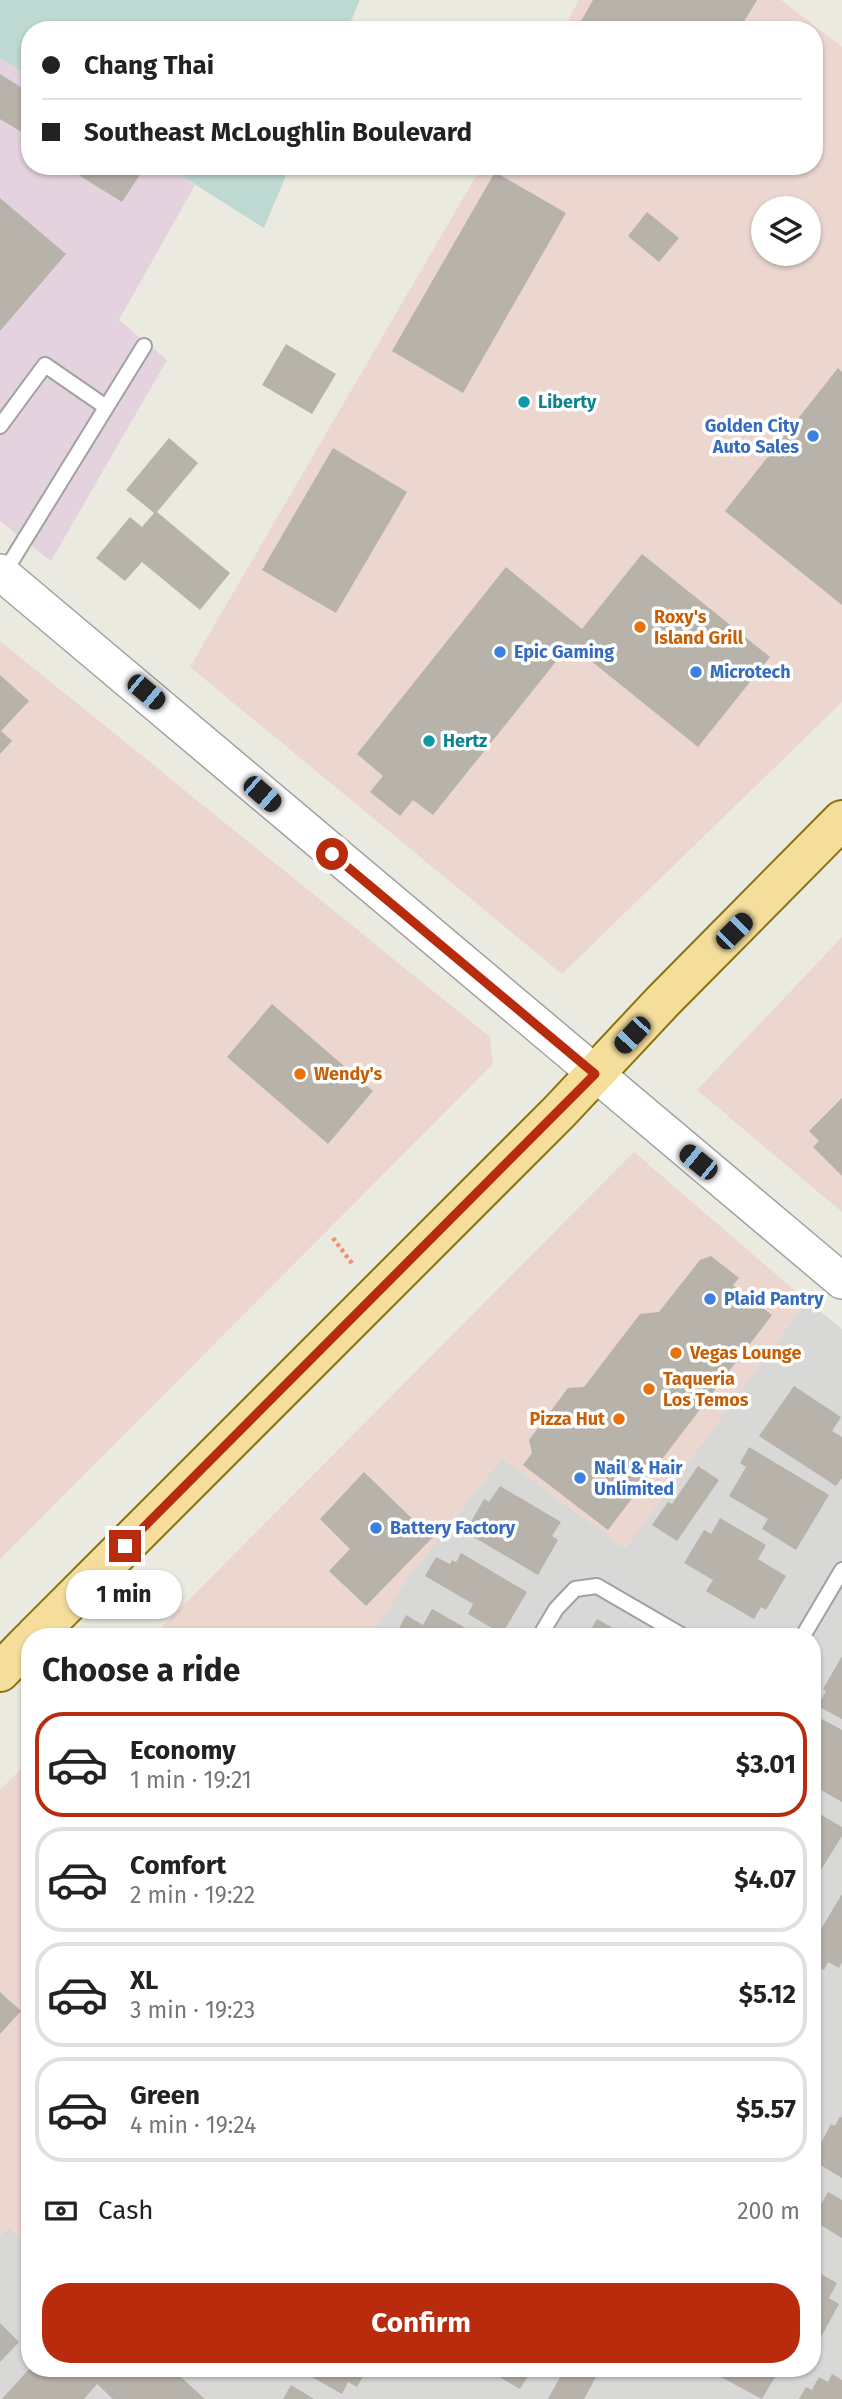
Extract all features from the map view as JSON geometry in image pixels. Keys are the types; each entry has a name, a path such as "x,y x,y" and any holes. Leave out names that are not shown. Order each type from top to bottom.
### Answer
{"main road":[{"path":"43,1628 595,1074 663,1001 842,820"},
{"path":"0,1672 21,1650"}],"street":[{"path":"2,573 842,1281"}],"lane":[{"path":"2,573 144,346"},
{"path":"0,426 45,365 106,407"},
{"path":"808,1628 842,1570"},
{"path":"545,1628 556,1609 575,1589 597,1586 669,1628"}],"shaded area":[{"path":"0,0 360,0 351,21 21,21 21,71 0,58"},
{"path":"579,0 781,0 808,21 567,21"},
{"path":"823,32 842,47 842,702 562,974 190,667 477,175 823,175"},
{"path":"0,58 21,71 21,175 180,175 195,185 119,320 167,360 51,561 0,521"},
{"path":"180,175 286,175 264,228"},
{"path":"0,641 490,1037 493,1064 0,1559"},
{"path":"842,937 842,1212 697,1090"},
{"path":"634,1152 807,1301 625,1548 502,1458 407,1579 376,1628 161,1628"},
{"path":"807,1301 842,1329 842,2399 0,2399 0,2236 9,2227 21,2238 21,2377 821,2377 821,1628 376,1628 407,1579 502,1458 625,1548"},
{"path":"21,1769 21,2238 9,2227 0,2236 0,1790"}],"building":[{"path":"593,0 757,0 744,21 581,21"},
{"path":"0,74 21,87 21,132 0,119"},
{"path":"78,175 140,175 122,202"},
{"path":"493,175 500,175 566,213 463,393 392,351"},
{"path":"0,198 66,254 0,331"},
{"path":"647,212 679,238 659,262 628,236"},
{"path":"286,344 336,374 312,414 262,385"},
{"name":"Golden City Auto Sales","path":"838,368 842,372 842,605 725,511"},
{"path":"169,438 198,463 157,512 230,573 200,610 142,562 125,581 96,558 130,517 142,527 154,513 126,490"},
{"path":"333,448 407,492 336,613 262,570"},
{"path":"642,554 770,657 698,747 570,644 433,815 413,800 400,816 370,792 383,776 357,754 506,567 582,629"},
{"path":"0,675 29,701 1,731 12,741 0,754"},
{"name":"Wendy's","path":"272,1004 373,1091 328,1144 227,1057"},
{"path":"842,1098 842,1176 813,1147 819,1141 809,1131"},
{"path":"711,1256 739,1278 733,1285 772,1315 608,1530 523,1465 532,1453 529,1440 568,1388 584,1387 640,1314 659,1312 700,1260"},
{"path":"794,1386 841,1417 832,1431 842,1437 842,1478 836,1486 759,1436"},
{"path":"749,1447 829,1495 796,1550 762,1529 768,1519 729,1496 746,1467 740,1463"},
{"path":"698,1466 719,1480 677,1541 652,1525 668,1502 672,1504"},
{"name":"Battery Factory","path":"364,1472 432,1538 366,1606 329,1571 350,1549 320,1519"},
{"path":"500,1486 561,1522 552,1536 558,1540 538,1575 465,1532 484,1499 489,1502"},
{"path":"720,1518 766,1545 758,1559 786,1576 766,1610 761,1607 754,1619 706,1591 713,1580 684,1563 704,1530 711,1534"},
{"path":"461,1553 527,1592 506,1628 492,1628 468,1614 473,1604 425,1576 436,1557 450,1564 452,1560 456,1562"},
{"path":"432,1609 466,1628 399,1628 406,1615 423,1625"},
{"path":"597,1619 613,1628 592,1628"},
{"path":"842,1656 842,1719 821,1708 826,1691 823,1689"},
{"path":"821,1721 842,1730 842,1802 821,1790"},
{"path":"821,1815 842,1827 842,1836 821,1870"},
{"path":"842,1894 842,1962 839,1968 828,1962 824,1970 821,1968 821,1929"},
{"path":"0,1992 21,2011 0,2034"},
{"path":"840,2116 842,2178 821,2165 821,2143 831,2124 835,2126"},
{"path":"828,2192 842,2200 842,2238 821,2225 821,2204"},
{"path":"821,2274 837,2283 829,2298 839,2304 821,2337"},
{"path":"0,2323 19,2342 0,2362"},
{"path":"832,2374 842,2380 842,2399 799,2399 806,2387 812,2390 819,2377 828,2382"},
{"path":"22,2377 181,2377 205,2399 113,2399 97,2384 84,2399 2,2399"},
{"path":"312,2377 363,2377 357,2387 348,2382 342,2394"},
{"path":"499,2377 527,2377 520,2389"},
{"path":"560,2377 596,2377 584,2399 548,2399"},
{"path":"721,2377 775,2377 762,2399"},
{"path":"291,2385 314,2399 283,2399"}],"place":[{"name":"Liberty","path":"524,402"},
{"name":"Golden City Auto Sales","path":"813,436"},
{"name":"Roxy's Island Grill","path":"640,627"},
{"name":"Epic Gaming","path":"500,652"},
{"name":"Microtech","path":"696,672"},
{"name":"Hertz","path":"429,741"},
{"name":"Wendy's","path":"300,1074"},
{"name":"Plaid Pantry","path":"710,1299"},
{"name":"Vegas Lounge","path":"676,1353"},
{"name":"Taqueria Los Temos","path":"649,1389"},
{"name":"Pizza Hut","path":"619,1419"},
{"name":"Nail & Hair Unlimited","path":"580,1478"},
{"name":"Battery Factory","path":"376,1528"}],"route":[{"path":"125,1546 595,1074 332,854"}]}
